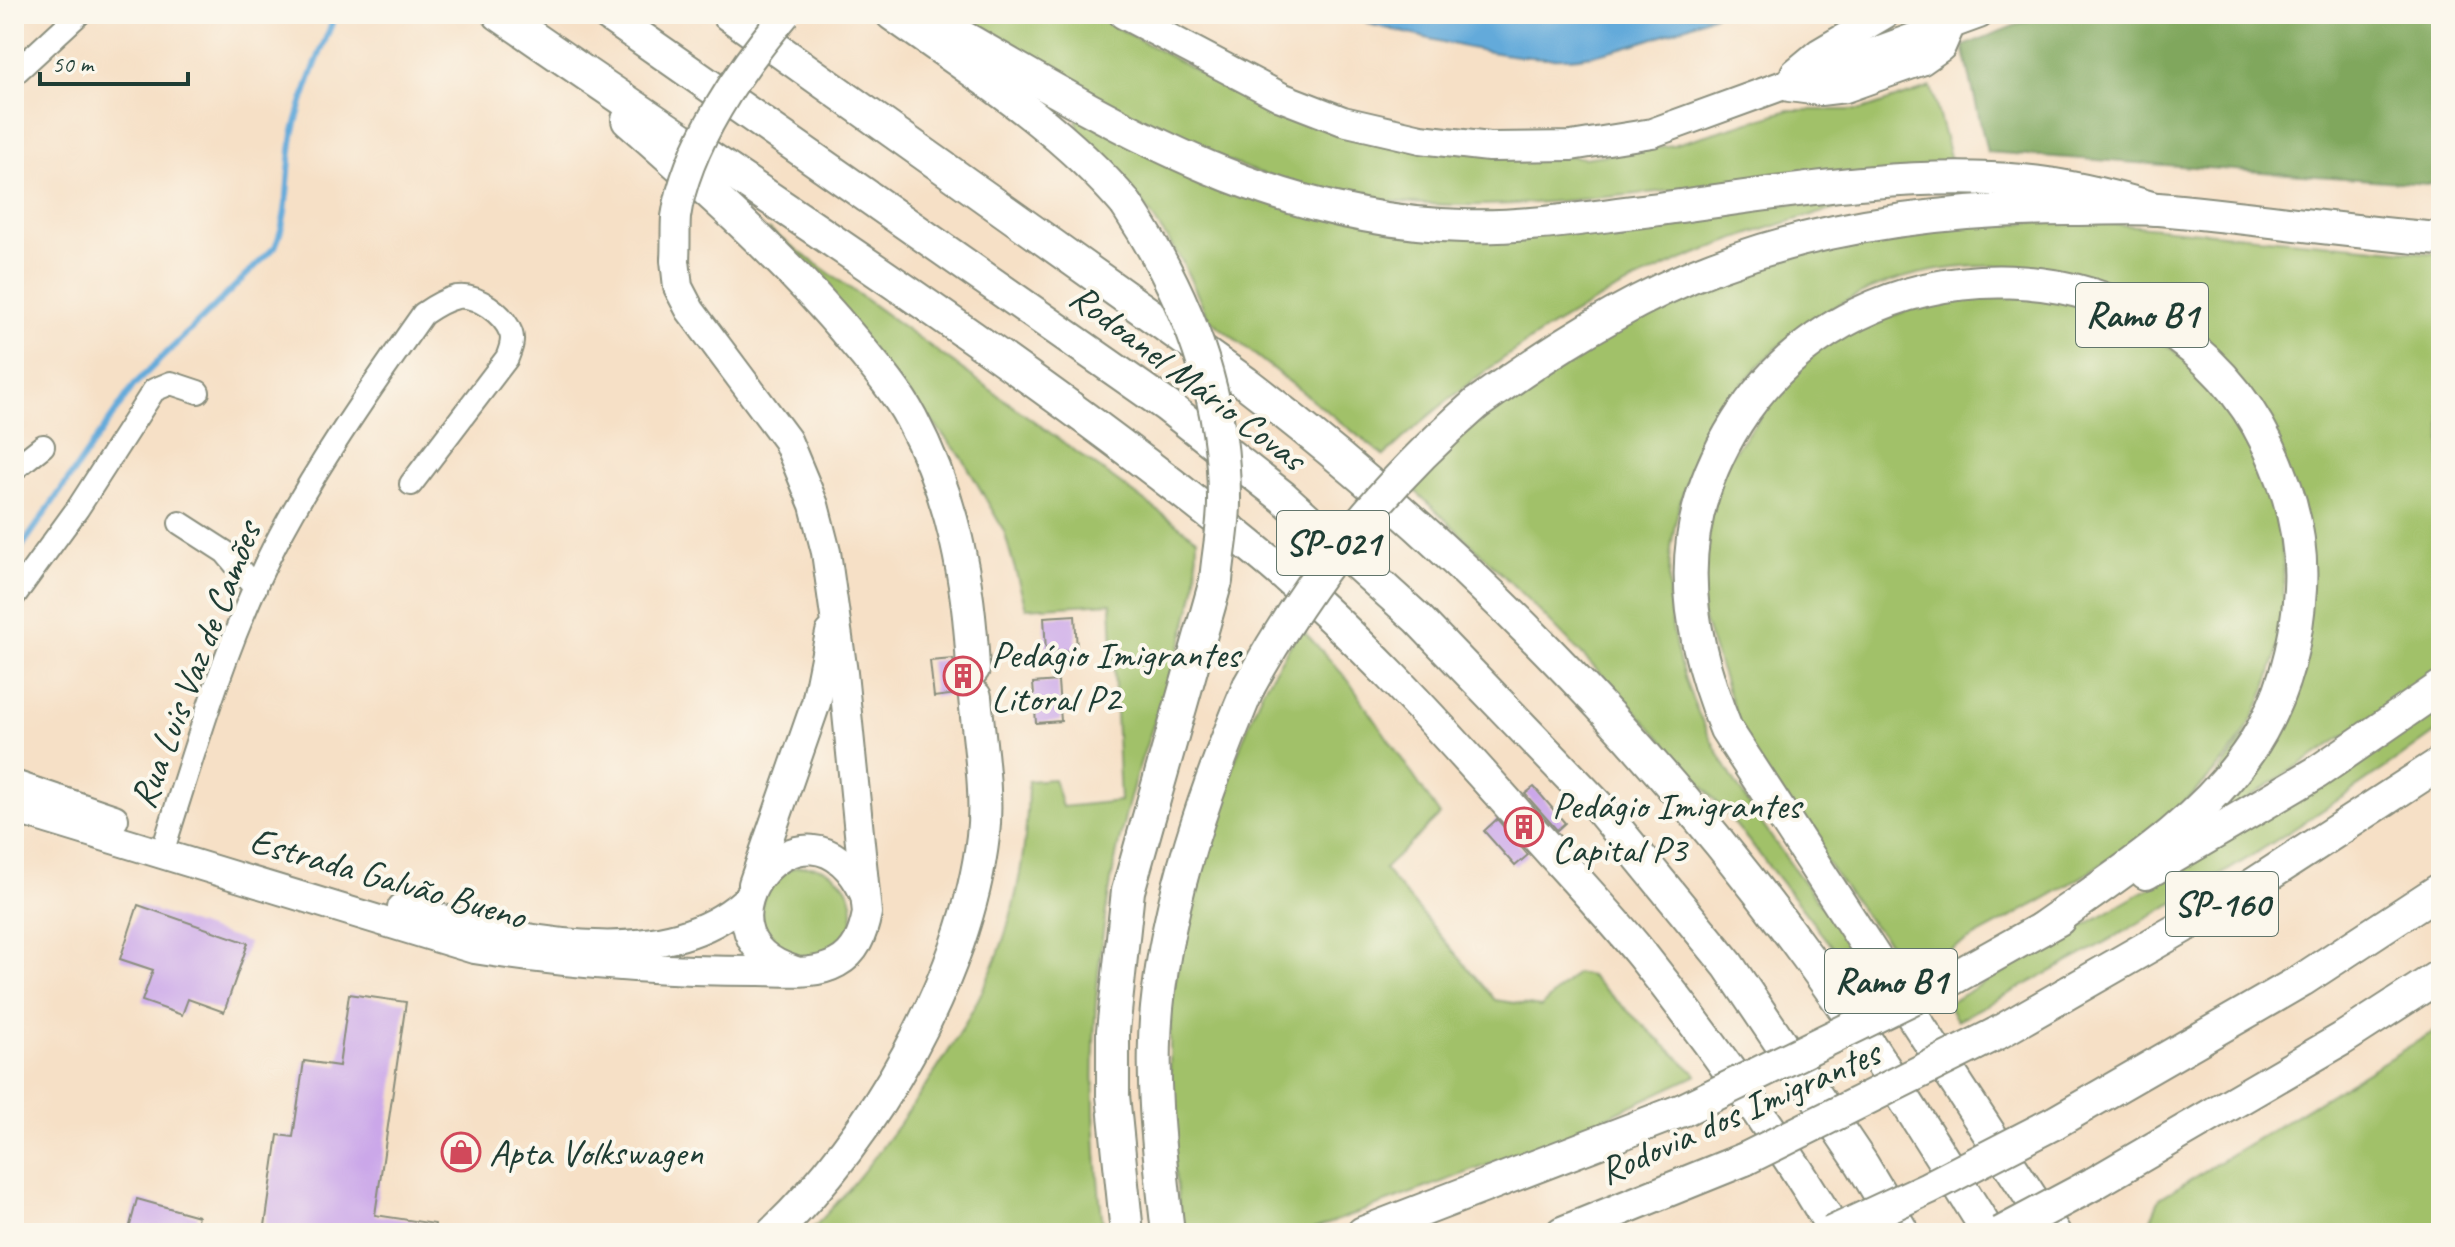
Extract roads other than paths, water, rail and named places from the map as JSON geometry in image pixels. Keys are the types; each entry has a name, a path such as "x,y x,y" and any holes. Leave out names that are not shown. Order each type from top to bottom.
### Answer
{"highway":[{"path":"499,14 757,187 1064,403 1257,552 1376,658 1639,952 1703,1034 1801,1175 1833,1233"},
{"name":"Rodoanel Mário Covas","path":"607,14 1167,406 1283,497 1418,619 1597,805 1728,965 1862,1164 1903,1233"},
{"name":"Rodoanel Mário Covas","path":"728,14 1246,383 1325,444 1452,559 1564,667 1708,829 1807,955 1924,1129 1989,1233"},
{"path":"892,14 1017,103 1083,158 1126,204 1158,252 1205,362 1222,454 1224,505 1216,581 1142,836 1125,917 1113,1031 1113,1095 1127,1233"},
{"path":"923,14 1194,163 1261,190 1352,213 1462,226 1521,226 1830,188 1945,179 2021,181 2079,189 2155,209"},
{"path":"548,48 741,221 814,293 910,415 935,468 956,531 966,579 983,786 983,833 976,880 964,922 927,1013 889,1085 835,1165 773,1233"},
{"path":"1168,1233 1157,1129 1157,1009 1182,876 1214,770 1249,686 1296,604 1331,554 1393,481 1476,404 1581,333 1662,289 1769,248 1914,217 2028,209 2155,209 2441,239"},
{"name":"Ramo B1","path":"2041,929 2174,832 2209,801 2253,744 2285,677 2295,644 2301,574 2299,543 2283,479 2263,434 2232,388 2202,355 2157,322 2122,304 2076,290 2030,281 1997,280 1945,286 1875,303 1833,326 1772,376 1746,408 1709,474 1696,513 1688,590 1701,656 1726,729 2054,1233"},
{"path":"1363,1233 1685,1109 1950,980 2221,832 2316,773 2441,687"},
{"name":"Rodovia dos Imigrantes","path":"1562,1233 1745,1159 1996,1034 2233,898 2441,763"},
{"name":"SP-160","path":"1833,1233 2054,1123 2302,980 2441,889"},
{"path":"2001,1233 2093,1184 2342,1039 2441,975"}],"main road":[{"name":"Estrada Galvão Bueno","path":"14,785 164,845 474,949 647,968 797,971 821,970 839,963 854,950 863,933 867,913 826,552 803,473 770,414 690,310 678,287 675,260 676,217 701,144 755,51 786,14"},
{"path":"1123,14 1281,97 1343,121 1421,139 1489,147 1571,146 1652,133 1784,86 1829,91 1902,68 1937,51 1942,20 1979,14"},
{"path":"1784,86 1810,59 1885,14"},
{"name":"Estrada Galvão Bueno","path":"797,971 767,957 756,944 749,927 751,890 816,703 835,612"},
{"name":"Estrada Galvão Bueno","path":"14,809 164,845 481,930 572,943 654,942 683,936 730,916 771,862 807,851 826,854 843,863 856,876 865,894"}],"street":[{"path":"14,74 79,14"},
{"name":"Rua Luis Vaz de Camões","path":"164,845 188,762 255,588 289,522 375,383 423,314 459,297 481,300 511,333 513,344 507,358 411,484"},
{"path":"14,596 78,508 154,390 171,383 198,392"},
{"path":"14,469 43,446"},
{"path":"180,523 225,552 255,588"}],"water":[{"path":"1353,14 1717,14 1601,53 1582,57 1540,58 1467,48 1372,25"}],"waterway":[{"path":"14,558 134,385 275,247 284,219 294,131 307,86 336,14"}],"place":[{"name":"Pedágio Imigrantes Litoral P2","path":"963,676"},
{"name":"Pedágio Imigrantes Capital P3","path":"1524,827"},
{"name":"Apta Volkswagen","path":"461,1152"}]}
